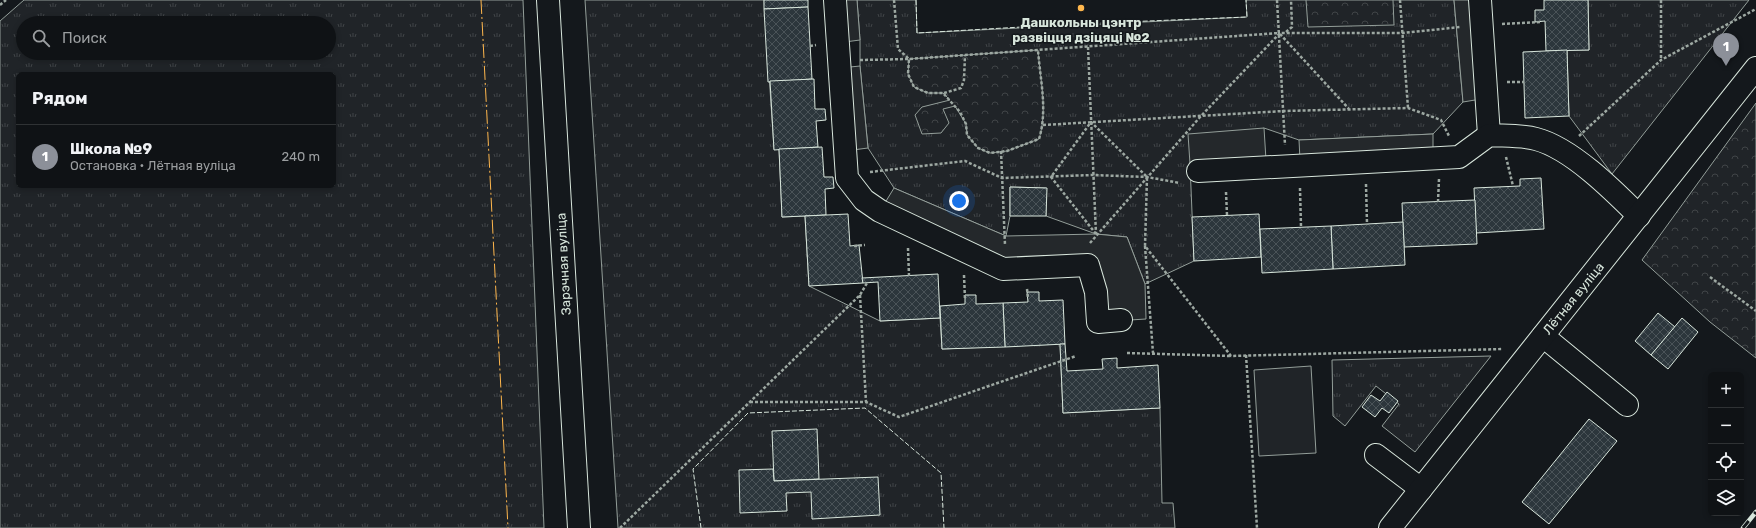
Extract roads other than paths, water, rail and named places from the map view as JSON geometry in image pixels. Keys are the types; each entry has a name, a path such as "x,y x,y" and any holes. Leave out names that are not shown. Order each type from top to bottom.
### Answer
{"street":[{"name":"Зарэчная вуліца","path":"548,0 579,528"},
{"path":"834,0 840,60 846,175 864,200 880,211 1003,269 1088,265 1096,292 1098,322 1121,320"},
{"path":"1480,0 1490,135"},
{"name":"Лётная вуліца","path":"1390,528 1756,68"},
{"path":"1191,177 1293,174 1459,157 1490,135 1536,139 1569,154 1624,201 1639,216"},
{"path":"1543,336 1627,405"},
{"path":"1376,455 1421,489"}],"railway":[{"path":"1743,528 1756,512"}],"place":[{"name":"Дашкольны цэнтр развіцця дзіцяці №2","path":"1081,8"},
{"name":"Школа №9","path":"1726,66"}]}
